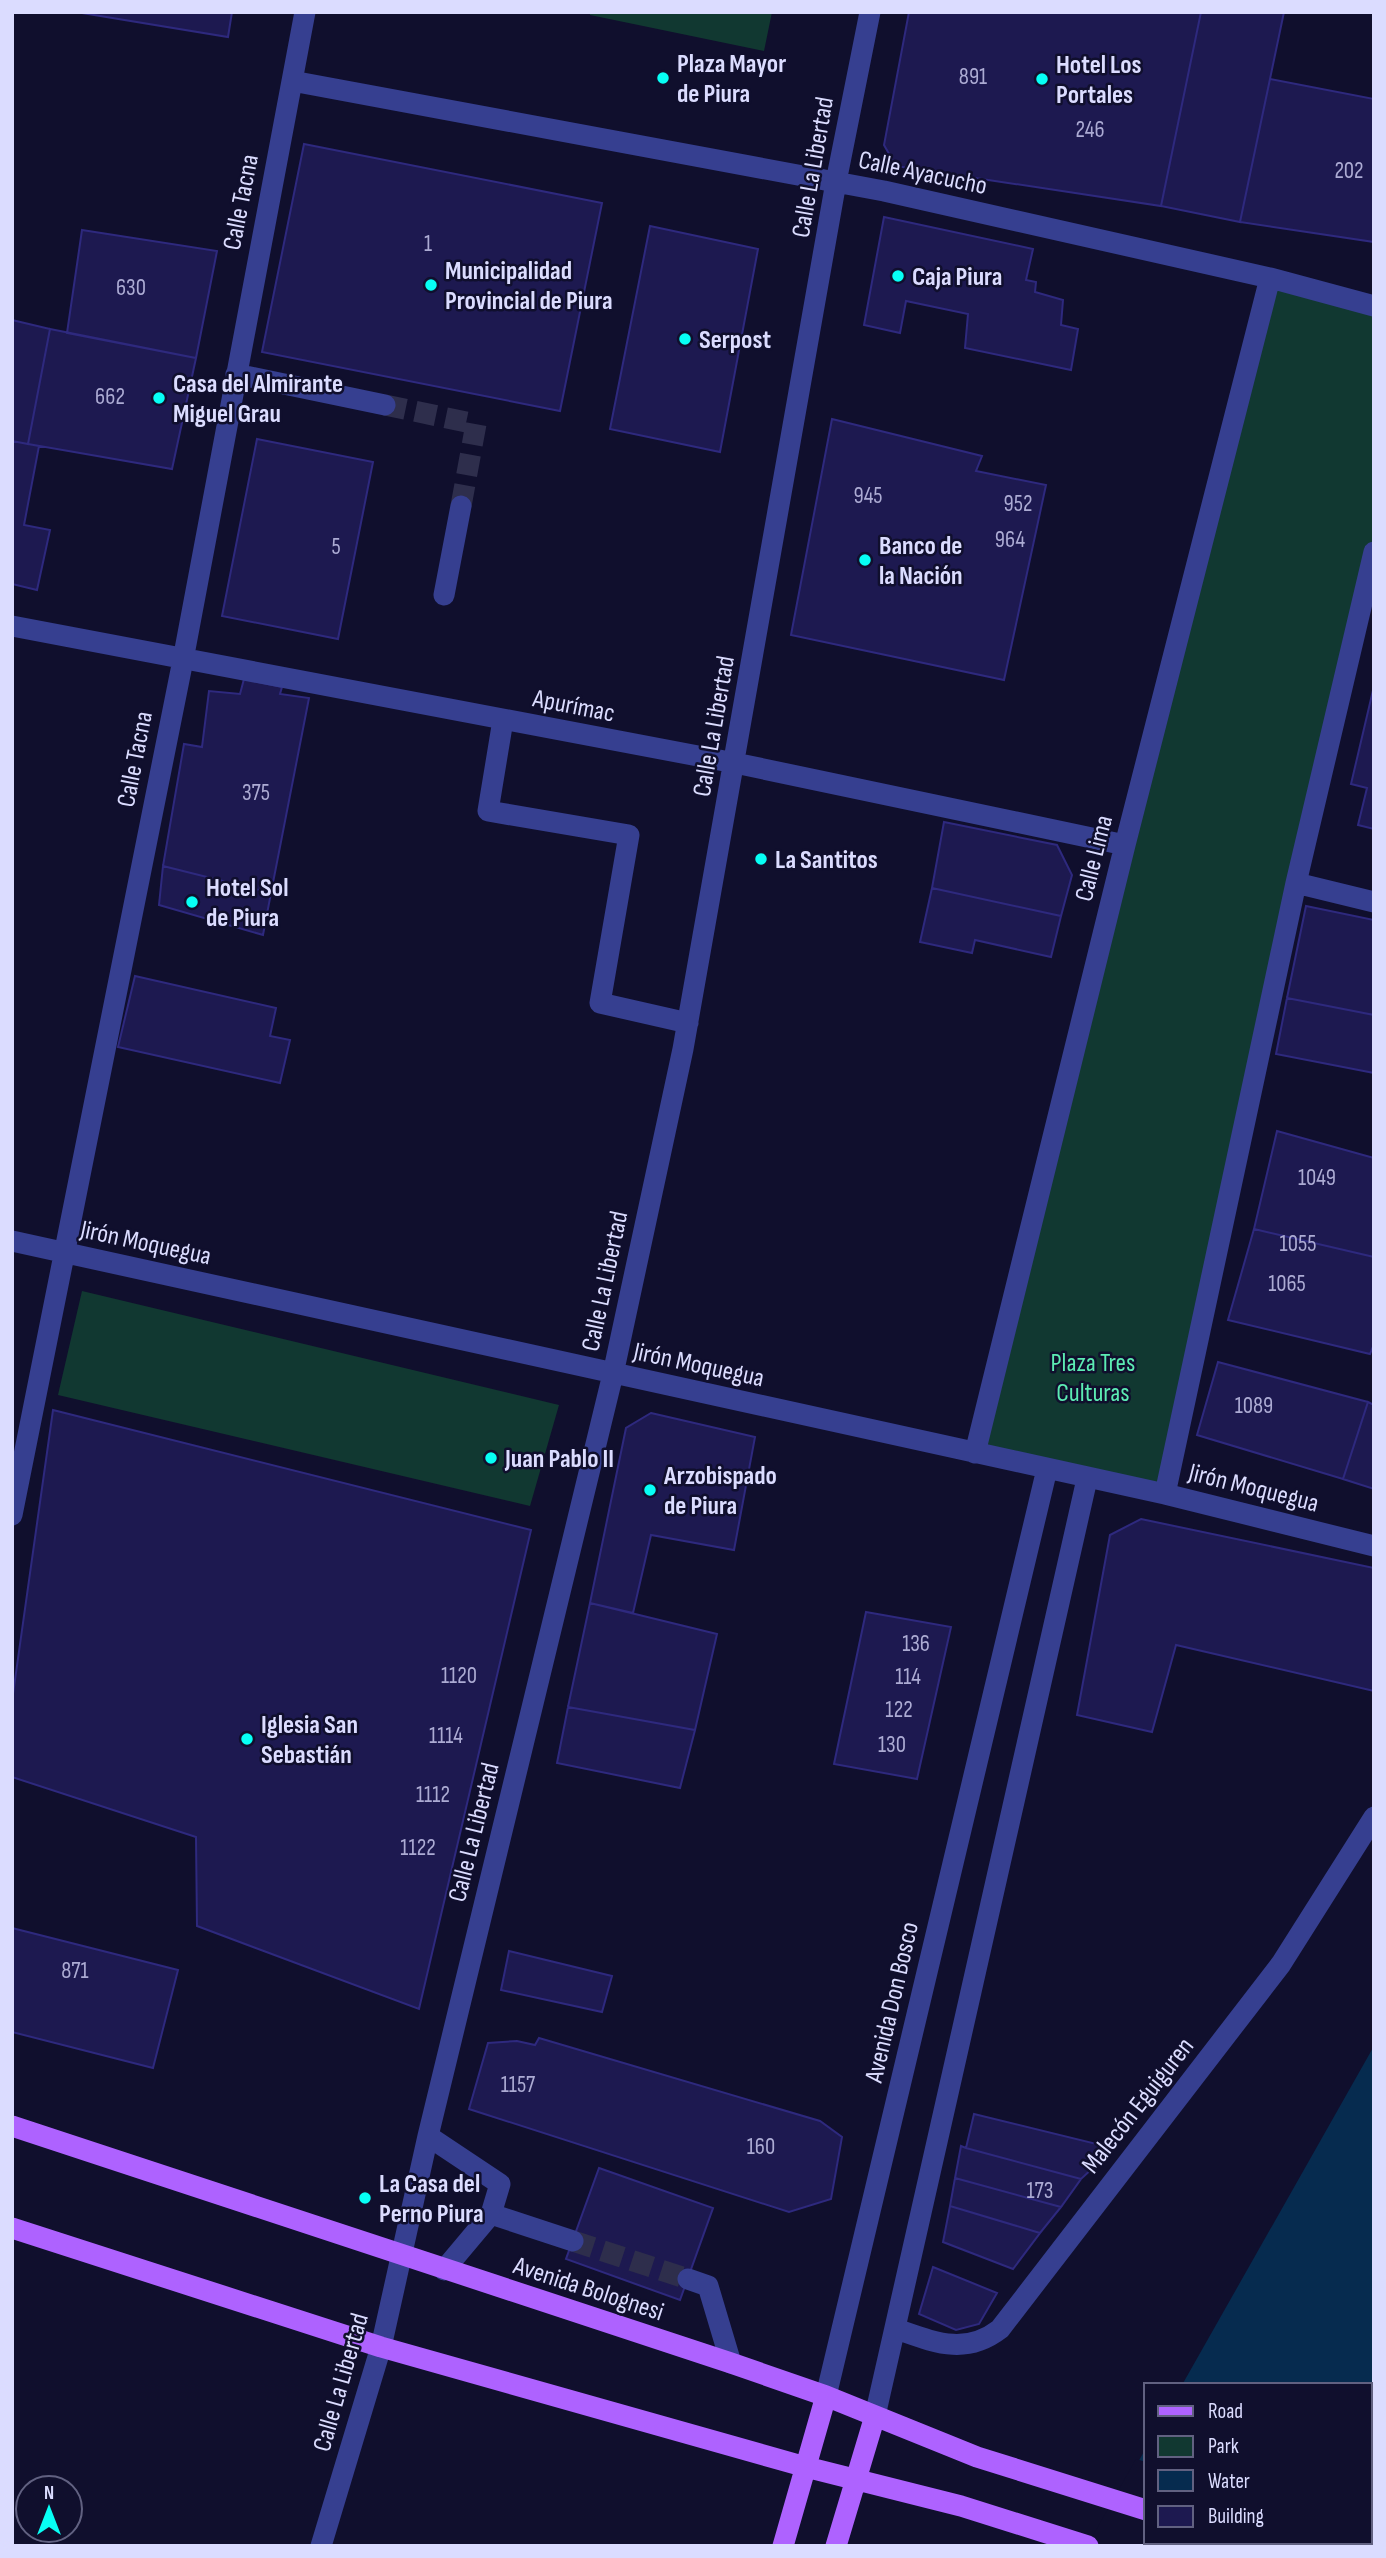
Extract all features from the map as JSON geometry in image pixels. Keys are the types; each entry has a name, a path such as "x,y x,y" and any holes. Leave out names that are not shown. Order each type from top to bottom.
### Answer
{"main road":[{"name":"Avenida Bolognesi","path":"12,2126 731,2363 826,2396 977,2457 1144,2509"},
{"path":"12,2228 381,2347 806,2467 961,2506 1088,2546"},
{"name":"Avenida Don Bosco","path":"783,2546 826,2396"},
{"path":"836,2546 854,2478 875,2416"}],"street":[{"name":"Calle Tacna","path":"12,1515 183,660 305,12"},
{"name":"Calle La Libertad","path":"321,2546 381,2347 428,2136 613,1374 688,1023 836,183 870,12"},
{"name":"Calle Ayacucho","path":"292,81 836,183 1270,278 1374,306"},
{"name":"Calle Lima","path":"975,1453 1125,845 1270,278"},
{"path":"236,374 386,405"},
{"path":"444,595 461,506"},
{"path":"1165,1494 1296,883 1374,552"},
{"name":"Apurímac","path":"12,626 735,763 1125,845"},
{"path":"503,720 488,811 629,835 600,1003 688,1023"},
{"path":"1296,883 1374,902"},
{"name":"Jirón Moquegua","path":"12,1241 1165,1494 1374,1546"},
{"name":"Avenida Don Bosco","path":"826,2396 1047,1469"},
{"path":"875,2416 1087,1479"},
{"name":"Malecón Eguiguren","path":"896,2329 951,2346 986,2339 1000,2329 1281,1964 1374,1818"},
{"path":"428,2136 500,2184 491,2214 444,2270"},
{"path":"491,2214 573,2241"},
{"path":"688,2279 708,2286 731,2363"}],"green space":[{"path":"590,12 772,12 764,51 590,15"},
{"name":"Plaza Tres Culturas","path":"1270,278 1374,306 1374,552 1165,1494 975,1453"},
{"path":"82,1291 559,1405 530,1506 58,1395"}],"water":[{"path":"1374,2046 1374,2546 1091,2546 1144,2452 1144,2544 1372,2544 1372,2383 1183,2383"}],"pier":[{"path":"1136,2459 1144,2461 1144,2544 1372,2544 1374,2533 1374,2546 1087,2546"}],"building":[{"path":"76,12 232,12 228,37"},
{"name":"Hotel Los Portales","path":"909,12 1201,12 1161,206 896,166 884,145"},
{"path":"1201,12 1284,12 1240,222 1161,206"},
{"path":"1270,79 1374,99 1374,242 1240,222"},
{"name":"Municipalidad Provincial de Piura","path":"304,144 602,203 560,411 262,352"},
{"path":"884,217 1033,249 1026,280 1036,282 1035,292 1063,300 1061,325 1078,329 1071,370 965,348 968,314 906,301 900,333 864,325"},
{"name":"Serpost","path":"650,226 758,249 720,452 610,429"},
{"path":"82,230 217,251 196,358 67,333"},
{"path":"12,320 50,329 28,444 12,441"},
{"path":"50,329 196,358 172,469 28,444"},
{"path":"832,419 982,456 976,471 1046,485 1004,680 791,635"},
{"path":"257,439 373,462 338,639 222,616"},
{"path":"12,441 39,446 24,525 50,530 37,590 12,584"},
{"path":"244,679 282,687 280,694 309,698 271,893 163,866 184,744 202,747 209,691 240,694"},
{"path":"1374,686 1374,829 1358,825 1367,788 1351,784"},
{"path":"944,822 1057,845 1072,875 1061,916 932,888"},
{"path":"163,866 271,893 263,935 159,905"},
{"path":"932,888 1061,916 1051,957 975,940 972,953 920,942"},
{"path":"1306,906 1374,920 1374,1015 1287,998"},
{"path":"135,976 276,1008 270,1036 290,1040 280,1083 118,1047"},
{"path":"1287,998 1374,1015 1374,1073 1276,1054"},
{"path":"1277,1131 1374,1158 1374,1257 1254,1229"},
{"path":"1254,1229 1374,1257 1374,1344 1370,1354 1228,1320"},
{"path":"1218,1362 1368,1402 1343,1479 1197,1435"},
{"path":"1368,1402 1374,1405 1374,1489 1343,1479"},
{"name":"Iglesia San Sebastián","path":"53,1410 531,1530 419,2009 197,1926 196,1837 12,1777 12,1701"},
{"path":"651,1413 755,1437 734,1550 651,1535 633,1613 590,1603 626,1428"},
{"path":"1141,1519 1374,1568 1374,1691 1176,1645 1152,1732 1077,1715 1110,1535"},
{"path":"590,1603 717,1634 695,1730 568,1707"},
{"path":"866,1612 951,1627 917,1779 834,1764"},
{"path":"568,1707 695,1730 680,1788 557,1763"},
{"path":"12,1928 178,1970 153,2068 12,2032"},
{"path":"509,1951 612,1976 602,2012 501,1990"},
{"path":"539,2038 820,2121 842,2137 831,2199 789,2212 469,2109 488,2043 517,2041 535,2045"},
{"path":"974,2114 1109,2147 1081,2179 966,2148"},
{"path":"961,2146 1081,2179 1061,2207 955,2178"},
{"path":"599,2168 713,2208 680,2300 566,2259"},
{"path":"955,2178 1061,2207 1040,2233 950,2206"},
{"path":"950,2206 1040,2233 1013,2269 943,2242"},
{"path":"933,2267 997,2293 979,2324 956,2330 919,2314"}],"tunnel":[{"path":"385,405 476,424 461,506"},
{"path":"573,2241 688,2279"}],"place":[{"name":"Plaza Mayor de Piura","path":"663,78"},
{"name":"Hotel Los Portales","path":"1042,79"},
{"name":"Caja Piura","path":"898,276"},
{"name":"Municipalidad Provincial de Piura","path":"431,285"},
{"name":"Serpost","path":"685,339"},
{"name":"Casa del Almirante Miguel Grau","path":"159,398"},
{"name":"Banco de la Nación","path":"865,560"},
{"name":"La Santitos","path":"761,859"},
{"name":"Hotel Sol de Piura","path":"192,902"},
{"name":"Juan Pablo II","path":"491,1458"},
{"name":"Arzobispado de Piura","path":"650,1490"},
{"name":"Iglesia San Sebastián","path":"247,1739"},
{"name":"La Casa del Perno Piura","path":"365,2198"}]}
